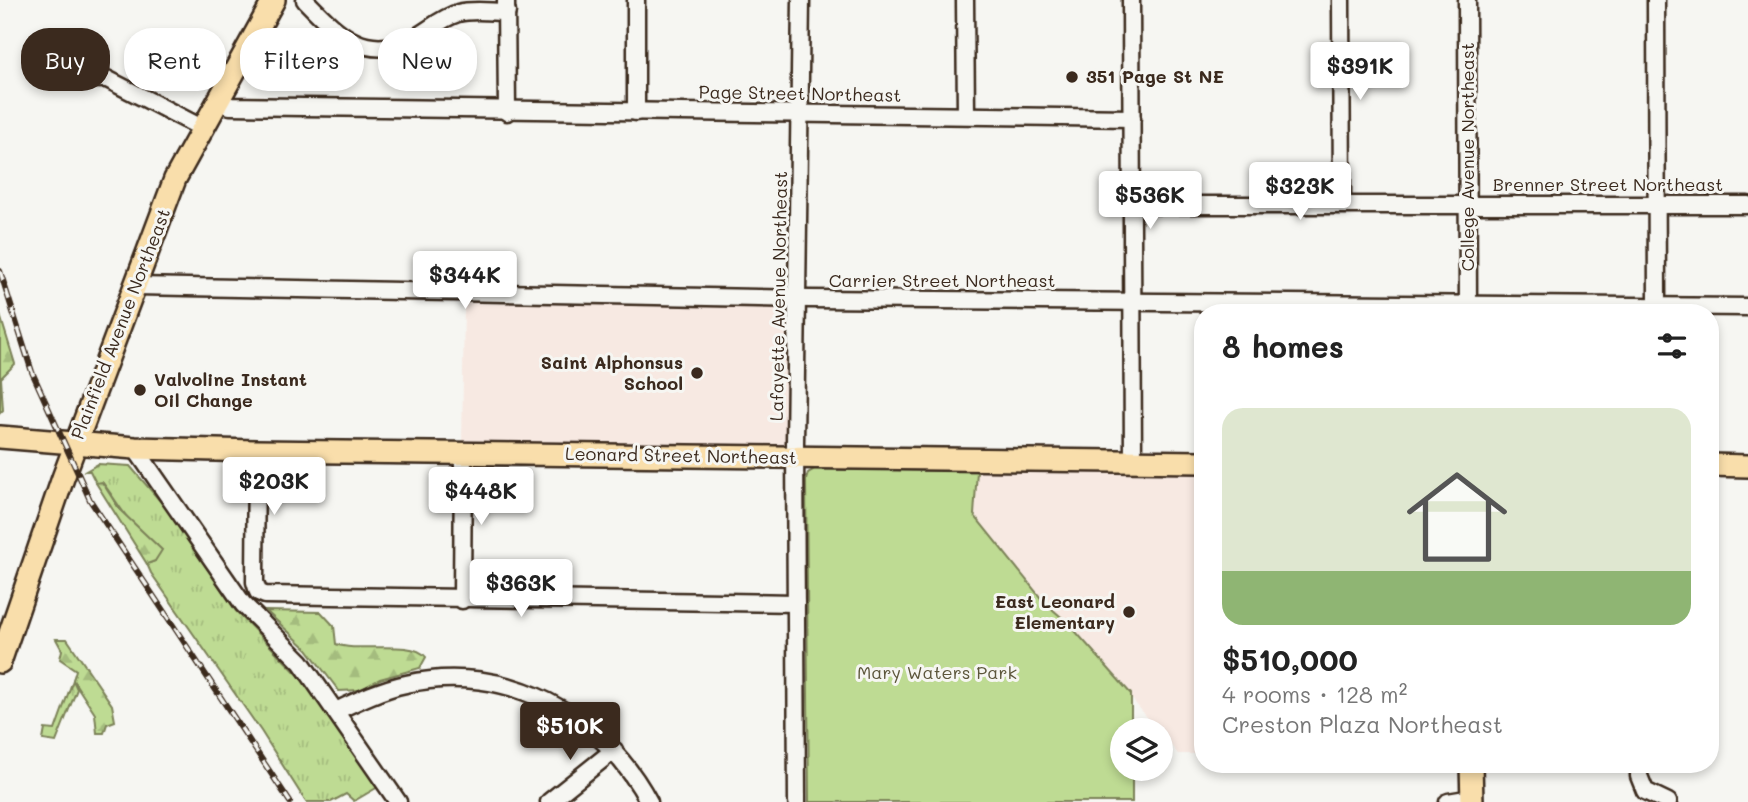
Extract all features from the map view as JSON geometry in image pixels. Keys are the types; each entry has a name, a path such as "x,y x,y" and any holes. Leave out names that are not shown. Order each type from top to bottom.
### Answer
{"main road":[{"name":"Plainfield Avenue Northeast","path":"0,662 76,442 175,179 274,0"},
{"name":"Leonard Street Northeast","path":"0,437 135,448 256,451 1194,462"},
{"path":"1719,465 1748,466"},
{"path":"1471,773 1472,800"}],"street":[{"path":"305,0 344,36 365,47 375,48 404,43 457,14 506,6 507,112"},
{"path":"636,0 636,112"},
{"name":"Lafayette Avenue Northeast","path":"797,802 796,457 802,113 801,0"},
{"path":"965,0 966,116"},
{"path":"1131,0 1133,462"},
{"path":"1341,0 1342,204"},
{"name":"College Avenue Northeast","path":"1467,0 1468,304"},
{"path":"1656,0 1657,304"},
{"path":"110,81 202,128"},
{"name":"Page Street Northeast","path":"218,99 230,106 507,112 1132,118"},
{"name":"Brenner Street Northeast","path":"1132,205 1748,205"},
{"name":"Carrier Street Northeast","path":"135,286 1228,304"},
{"name":"Carrier Street Northeast","path":"1719,307 1748,307"},
{"path":"135,448 243,604 300,662 398,802"},
{"path":"256,451 255,582 258,592 276,596 462,600 796,603"},
{"path":"462,600 463,453"},
{"path":"336,711 378,692 408,683 445,678 480,681 513,688 559,707 586,724 614,750 637,779 649,802"},
{"path":"549,802 614,750"},
{"path":"1639,773 1645,791 1668,802"},
{"path":"1448,802 1472,800"}],"shaded area":[{"path":"464,303 786,307 787,446 462,445"},
{"name":"East Leonard Elementary","path":"977,471 1194,473 1194,754 1178,754 1173,748 1173,718 1148,718 1068,623 1044,602 974,514"}],"green space":[{"path":"0,315 15,364 1,378 3,410 0,413"},
{"path":"98,464 130,466 167,509 236,611 310,687 378,787 354,801 346,794 331,802 306,802 261,731 151,573 147,564 155,561 157,545 133,525 103,483 96,483 90,471 86,471"},
{"name":"Mary Waters Park","path":"815,469 977,471 974,515 1044,602 1068,623 1131,694 1131,718 1110,718 1110,781 1132,781 1132,802 809,802 808,473"},
{"path":"102,482 120,510 162,550 155,561 147,564 96,483"},
{"path":"266,611 321,612 334,626 336,644 397,647 419,652 426,657 420,668 380,679 360,690 339,691 307,649"},
{"path":"56,639 67,639 112,705 115,721 107,724 104,733 97,733 95,714 73,680 76,670 60,659 62,650"},
{"path":"73,680 77,689 56,742 43,740 45,729 55,730"}],"railway":[{"path":"0,271 32,372 90,500 290,802"}],"place":[{"name":"351 Page St NE","path":"1072,77"},
{"name":"Saint Alphonsus School","path":"697,373"},
{"name":"Valvoline Instant Oil Change","path":"140,390"},
{"name":"East Leonard Elementary","path":"1129,612"}]}
